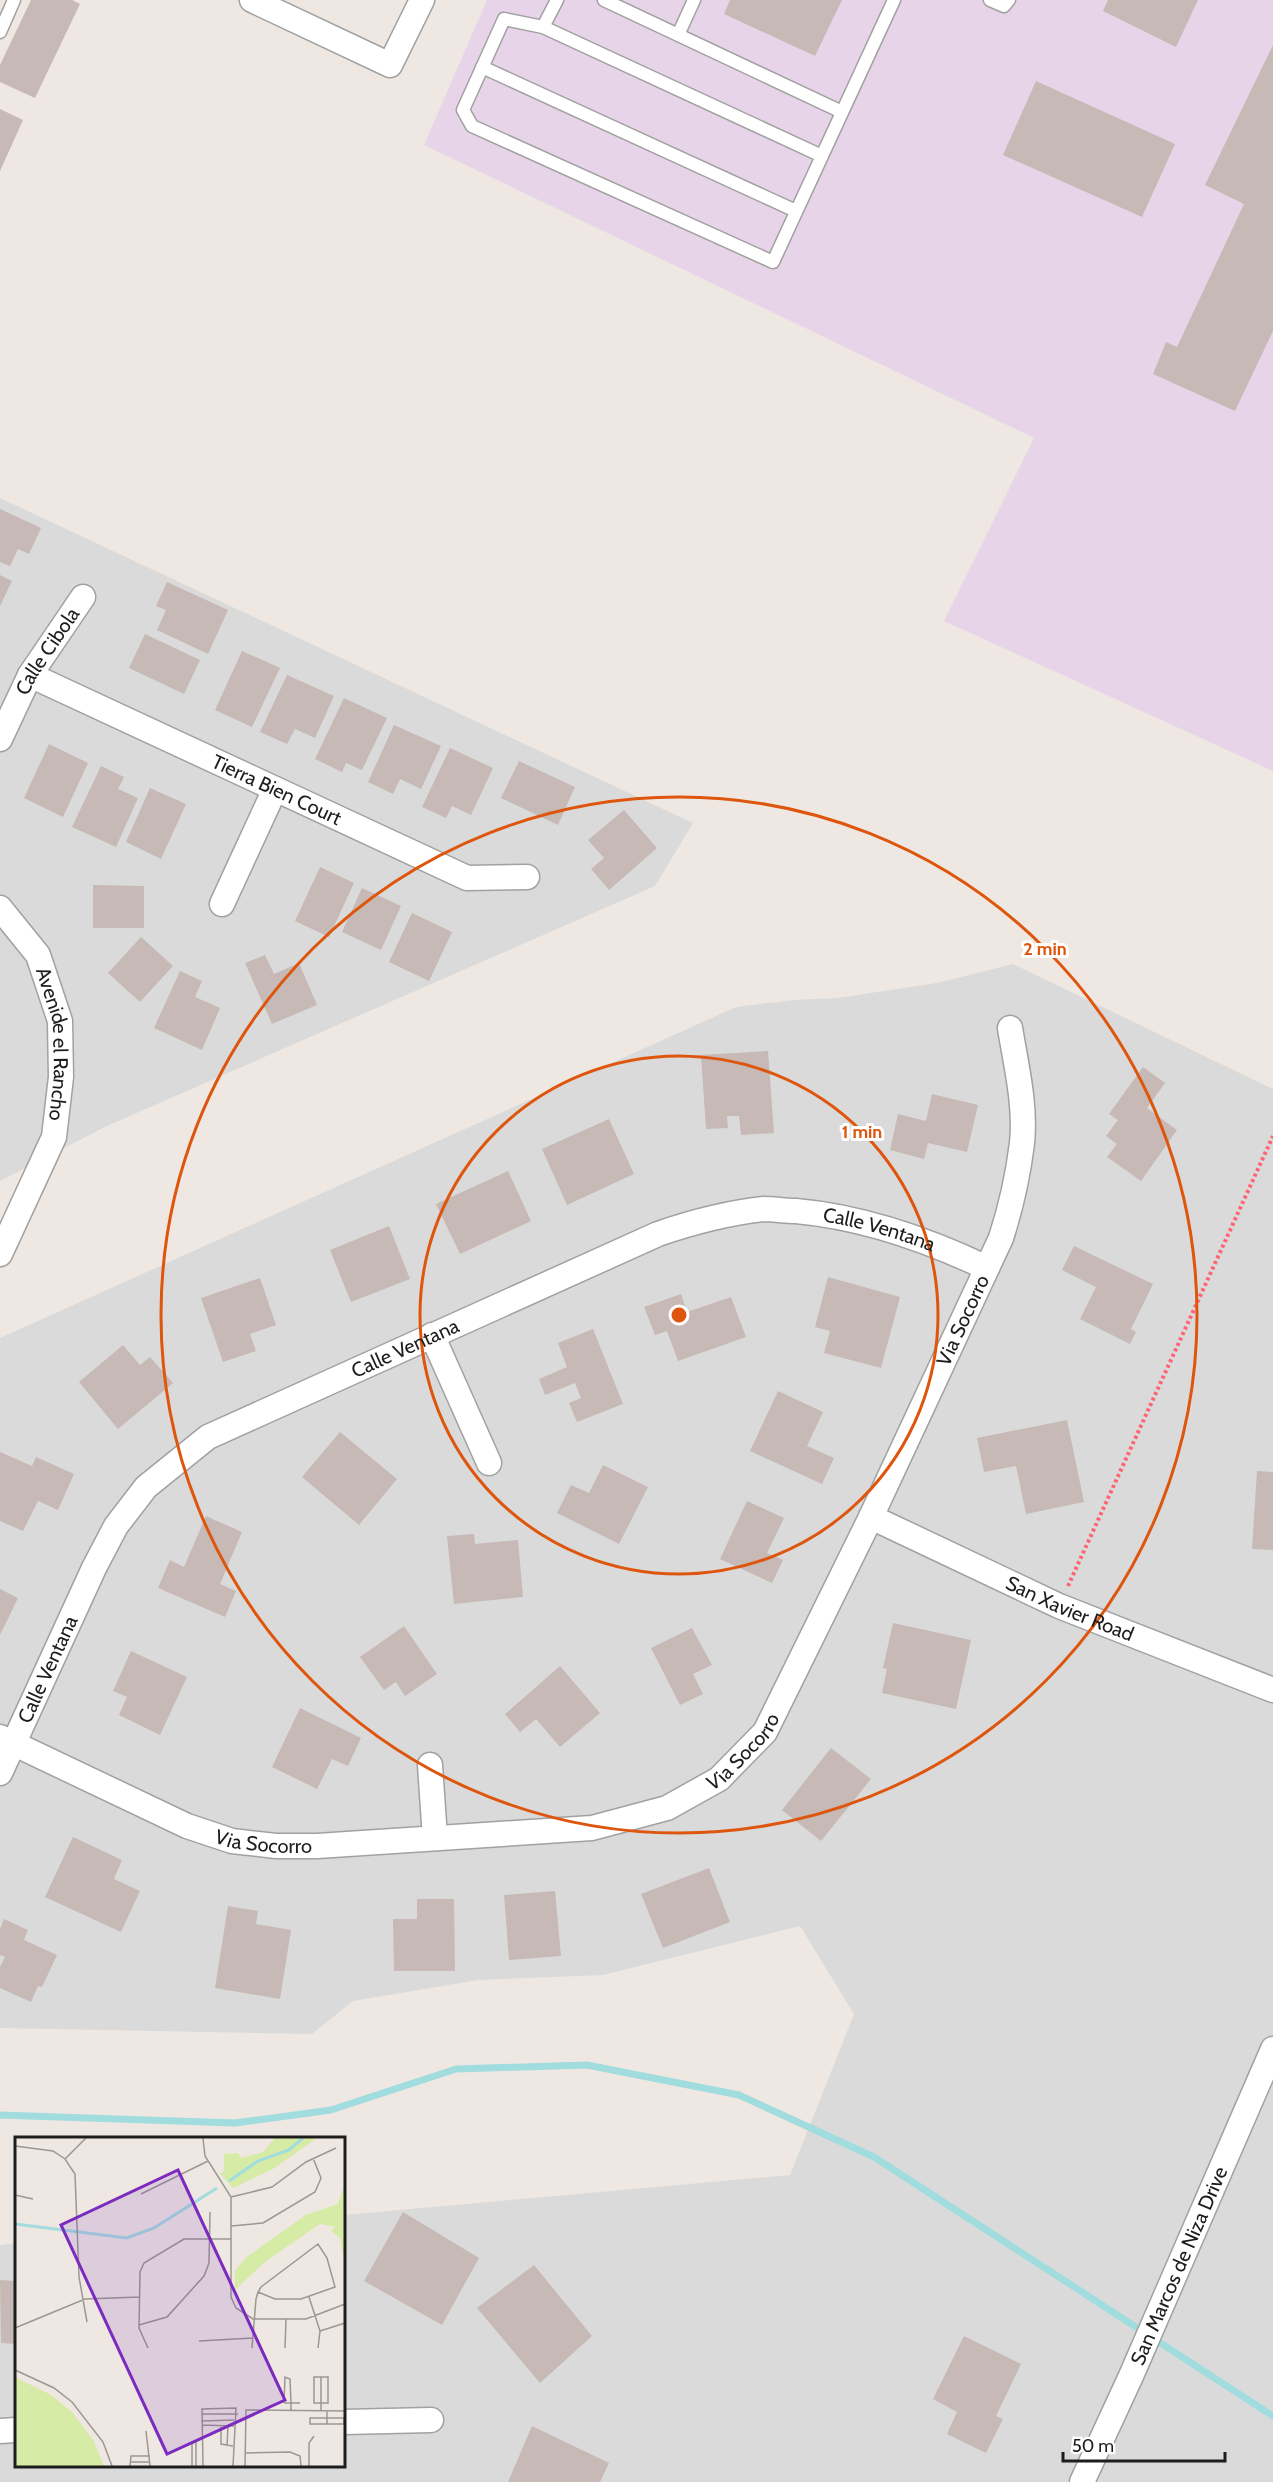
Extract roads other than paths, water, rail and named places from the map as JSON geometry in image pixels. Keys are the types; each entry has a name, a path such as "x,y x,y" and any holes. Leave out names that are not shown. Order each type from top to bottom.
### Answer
{"street":[{"path":"252,0 390,65 422,0"},
{"name":"Calle Cibola","path":"0,740 30,675 83,597"},
{"name":"Tierra Bien Court","path":"30,675 468,878 527,877"},
{"path":"222,904 275,789"},
{"name":"Avenide el Rancho","path":"0,908 38,955 60,1021 61,1066 54,1137 0,1254"},
{"name":"Via Socorro","path":"7,1740 187,1826 232,1841 276,1846 317,1846 592,1828 667,1808 719,1779 765,1732 871,1517 1001,1238 1012,1203 1022,1141 1018,1079 1010,1028"},
{"name":"Calle Ventana","path":"0,1773 7,1740 116,1526 146,1487 208,1437 658,1234 706,1218 766,1209 822,1213 879,1226 934,1243 987,1268"},
{"path":"432,1335 489,1462"},
{"name":"San Xavier Road","path":"871,1517 1059,1606 1273,1690"},
{"path":"430,1765 435,1838"},
{"name":"San Marcos de Niza Drive","path":"1082,2482 1131,2376 1273,2049"},
{"path":"345,2422 431,2420"},
{"path":"0,2431 15,2430"}],"lane":[{"path":"0,32 14,0"},
{"path":"543,27 557,0"},
{"path":"604,0 621,4 678,35 842,112"},
{"path":"678,35 694,0"},
{"path":"822,156 543,27 504,19 464,110 472,126 773,262 796,211 822,156 894,0"},
{"path":"990,0 1004,6 1009,0"},
{"path":"482,67 796,211"}],"waterway":[{"path":"0,2115 235,2123 331,2110 456,2069 587,2065 739,2095 874,2157 1273,2416"}]}
